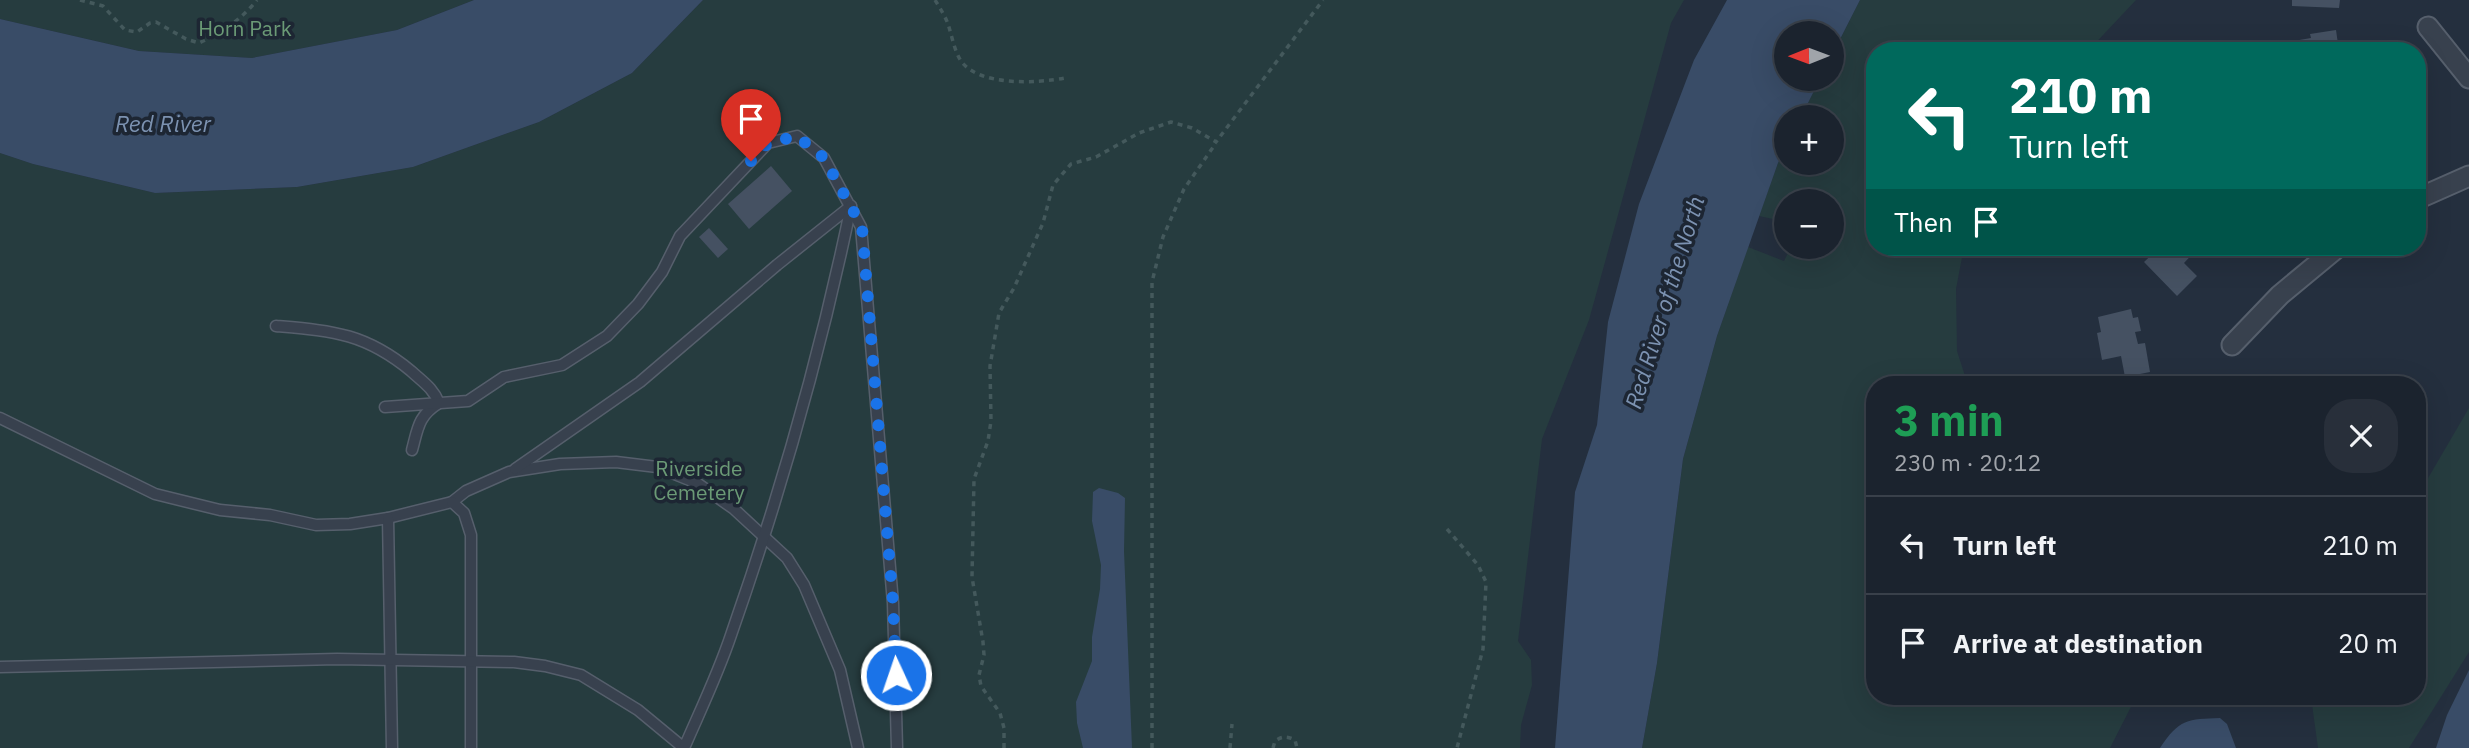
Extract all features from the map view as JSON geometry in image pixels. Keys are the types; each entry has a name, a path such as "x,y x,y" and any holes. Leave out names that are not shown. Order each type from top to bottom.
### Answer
{"street":[{"path":"2428,27 2469,78"},
{"path":"2426,195 2469,176"},
{"path":"2232,345 2280,295 2327,256"}],"lane":[{"path":"385,407 468,401 504,377 562,365 607,337 638,304 662,272 680,236 768,143 797,136 824,158 862,227 893,603 897,748"},
{"path":"0,418 155,494 184,502 316,525 350,524 388,518 452,502 466,491 522,466 640,382 851,206"},
{"path":"0,667 337,659 514,662 581,675 638,710 684,748 730,637 797,428 839,265 851,206"},
{"path":"276,326 320,329 370,343 397,360 433,390 439,403"},
{"path":"412,450 420,421 426,412 439,403"},
{"path":"509,472 560,464 616,462 657,467 697,483 734,509 787,558 804,586 840,670 858,748"},
{"path":"452,502 464,513 471,535 471,748"},
{"path":"388,518 392,748"}],"path":[{"path":"80,0 103,6 125,30 136,32 156,22 194,43 204,41 228,27 257,0"},
{"path":"935,0 947,21 962,62 971,70 1008,81 1044,82 1066,78"},
{"path":"1152,748 1153,282 1163,237 1184,189 1323,0"},
{"path":"1004,748 1004,728 1000,713 981,686 979,675 984,655 983,642 972,577 974,479 988,442 991,421 990,366 999,313 1014,288 1043,223 1053,185 1071,164 1096,157 1139,133 1171,122 1192,128 1216,142"},
{"path":"1447,529 1478,565 1486,582 1483,649 1457,748"},
{"path":"1230,748 1233,724"},
{"path":"1273,748 1275,741 1289,737 1294,740 1297,748"}],"green space":[{"name":"Horn Park","path":"0,0 474,0 397,30 252,58 139,51 0,19"},
{"name":"Riverside Cemetery","path":"703,0 1684,0 1671,23 1589,320 1542,439 1518,641 1531,660 1532,685 1521,725 1520,748 0,748 0,153 33,164 155,193 297,187 413,167 539,122 632,73"},
{"path":"1860,0 2136,0 2096,42 1866,42 1866,256 1962,256 1956,289 1957,351 1965,376 1866,376 1866,705 2132,705 2110,748 1642,748 1657,663 1683,459 1717,336 1748,247 1784,261 1844,259 1844,189 1774,189 1774,219 1759,216 1774,174 1844,175 1844,105 1807,105 1814,91 1844,91 1844,31"},
{"path":"2469,408 2469,652 2409,748 2318,748 2312,705 2426,705 2426,482"}],"water":[{"name":"Red River","path":"474,0 703,0 632,73 539,122 413,167 297,187 155,193 33,164 0,153 0,19 139,51 252,58 397,30"},
{"name":"Red River of the North","path":"1727,0 1860,0 1844,31 1844,21 1774,21 1774,91 1814,91 1807,105 1774,105 1774,174 1717,336 1683,459 1657,663 1642,748 1555,748 1575,492 1597,425 1608,322 1639,204 1694,60"},
{"path":"1099,488 1118,493 1125,498 1124,551 1132,748 1083,748 1077,723 1076,702 1092,661 1092,637 1100,589 1101,565 1092,521 1093,492"},
{"path":"2469,670 2469,748 2436,748 2447,715"},
{"path":"2220,718 2227,724 2236,748 2160,748 2173,731 2185,722"}],"building":[{"path":"2292,0 2340,0 2339,8 2292,6"},
{"path":"2336,30 2338,42 2288,42 2311,38 2310,34"},
{"path":"771,166 792,191 749,229 728,204"},
{"path":"709,228 728,249 718,258 699,237"},
{"path":"2150,256 2191,256 2184,263 2197,276 2177,296 2144,262"},
{"path":"2131,309 2133,318 2138,317 2141,331 2135,332 2138,344 2145,343 2150,372 2125,376 2121,356 2102,360 2097,333 2101,332 2098,317"}],"route":[{"path":"751,161 768,143 797,136 824,158 862,227 893,603 896,675"}]}
